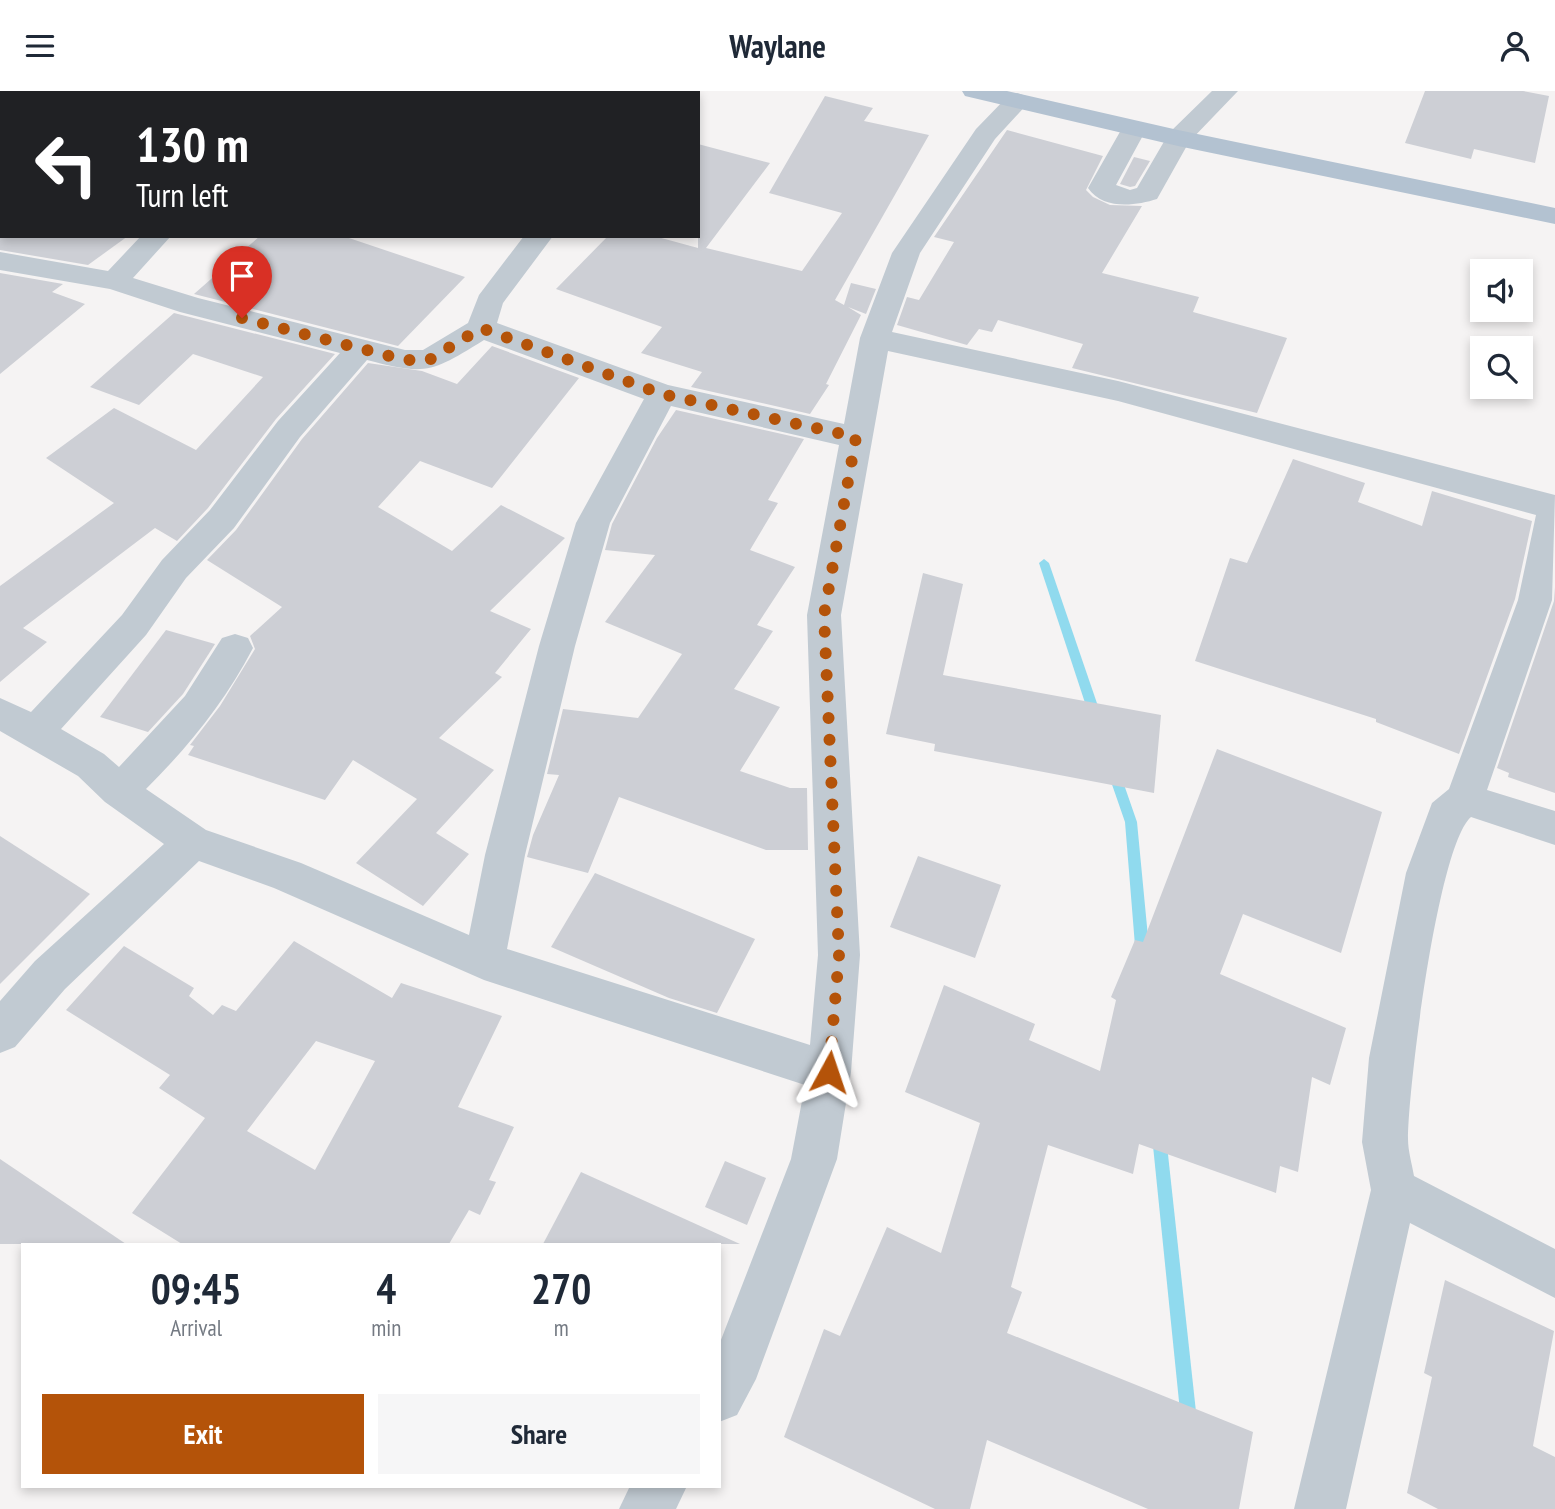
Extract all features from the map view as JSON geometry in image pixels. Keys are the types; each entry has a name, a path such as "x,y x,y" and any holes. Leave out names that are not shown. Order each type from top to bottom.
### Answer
{"main road":[{"path":"974,91 1178,138 1555,216"}],"street":[{"path":"1134,128 1101,184 1104,192 1130,199 1142,196 1178,138 1226,91"},
{"path":"721,1394 731,1379 814,1159 829,1072 839,955 824,615 875,338 906,253 985,134 1017,101"},
{"path":"114,281 155,238"},
{"path":"0,261 114,281 190,305 405,360 429,360 481,328 489,302 537,238"},
{"path":"481,328 662,394 856,437"},
{"path":"875,338 1118,391 1555,508 1535,600 1465,799 1446,815 1426,873 1391,1058 1385,1142 1394,1189 1320,1509"},
{"path":"34,734 134,625 173,569 222,519 289,429 361,348"},
{"path":"484,961 505,855 557,646 593,523 662,394"},
{"path":"119,791 182,729 226,668 235,648"},
{"path":"0,713 91,765 119,791 193,842 287,875 484,961 829,1072"},
{"path":"1465,799 1555,828"},
{"path":"0,1033 50,975 193,842"},
{"path":"1394,1189 1555,1274"},
{"path":"645,1509 660,1488"}],"building":[{"path":"1425,91 1523,91 1549,96 1535,163 1474,149 1471,159 1405,143"},
{"path":"825,96 873,108 864,121 929,135 835,300 844,305 851,283 876,289 866,314 848,307 861,315 826,384 829,385 810,414 691,387 702,372 641,353 662,327 556,289 606,238 661,238 698,248 700,145 770,163 706,248 802,271 842,213 769,193"},
{"path":"1007,130 1103,156 1086,190 1093,197 1110,205 1142,206 1102,273 1199,297 1193,312 1287,338 1257,413 1072,368 1083,344 998,320 992,332 979,329 967,345 897,325 907,297 919,300 954,242 934,237"},
{"path":"1134,157 1150,161 1135,186 1120,184"},
{"path":"0,238 125,238 88,265 0,250"},
{"path":"258,238 349,238 465,277 398,346 194,294"},
{"path":"0,273 63,284 52,292 85,304 0,374"},
{"path":"174,313 335,354 276,419 208,508 177,541 155,528 23,628 47,642 0,682 0,586 114,503 46,458 114,408 196,450 263,377 193,354 139,405 90,387"},
{"path":"492,346 579,378 492,488 420,461 378,507 452,551 501,505 565,538 490,611 531,629 495,673 502,677 439,738 494,770 436,833 469,854 423,906 356,863 417,799 353,760 325,800 188,755 194,746 190,745 220,706 255,649 250,636 282,607 207,560 236,530 302,439 368,363 422,371 457,384"},
{"path":"676,410 804,439 768,500 778,503 750,550 795,567 757,625 773,631 734,689 780,707 740,771 790,788 807,788 808,850 766,850 619,797 588,873 527,857 533,835 559,775 547,774 563,709 638,718 682,654 605,622 655,555 605,550 612,524 657,438"},
{"path":"1293,459 1365,483 1358,502 1422,526 1432,491 1532,521 1515,599 1459,754 1376,722 1376,719 1195,661 1230,558 1247,563"},
{"path":"923,573 963,584 943,675 1161,715 1154,793 934,751 935,744 886,734"},
{"path":"1555,587 1555,793 1508,777 1509,773 1497,768 1554,601"},
{"path":"166,630 215,644 183,694 148,732 100,717"},
{"path":"1217,749 1382,812 1341,953 1243,914 1220,974 1346,1028 1330,1085 1312,1077 1298,1172 1280,1166 1276,1193 1139,1144 1133,1174 1048,1145 1011,1287 1022,1292 1007,1333 1253,1432 1239,1509 1148,1509 987,1440 970,1509 935,1509 784,1437 824,1329 840,1336 887,1227 941,1253 980,1123 905,1092 944,985 1035,1024 1029,1040 1100,1071 1116,1000 1111,997 1135,940 1143,942"},
{"path":"0,836 90,894 0,984"},
{"path":"918,856 1001,885 975,958 890,927"},
{"path":"595,873 755,939 717,1013 669,998 551,947"},
{"path":"294,941 392,998 401,983 502,1016 458,1107 514,1127 489,1180 496,1182 480,1215 469,1210 450,1243 180,1243 132,1213 205,1118 159,1088 170,1075 66,1010 124,946 194,988 189,996 213,1015 222,1005 236,1011","holes":["316,1041 375,1061 315,1170 247,1131"]},
{"path":"0,1159 125,1243 21,1243 0,1244"},
{"path":"725,1161 766,1178 747,1225 705,1207"},
{"path":"581,1172 740,1244 721,1243 544,1243"},
{"path":"1445,1280 1554,1331 1533,1446 1555,1457 1555,1509 1438,1509 1407,1493 1432,1377 1424,1373"}],"waterway":[{"path":"1044,563 1095,715"},
{"path":"1114,773 1131,822 1143,958"},
{"path":"1159,1136 1189,1421"}],"route":[{"path":"242,318 405,360 429,360 481,328 662,394 856,437 824,615 839,955 829,1072"}]}
